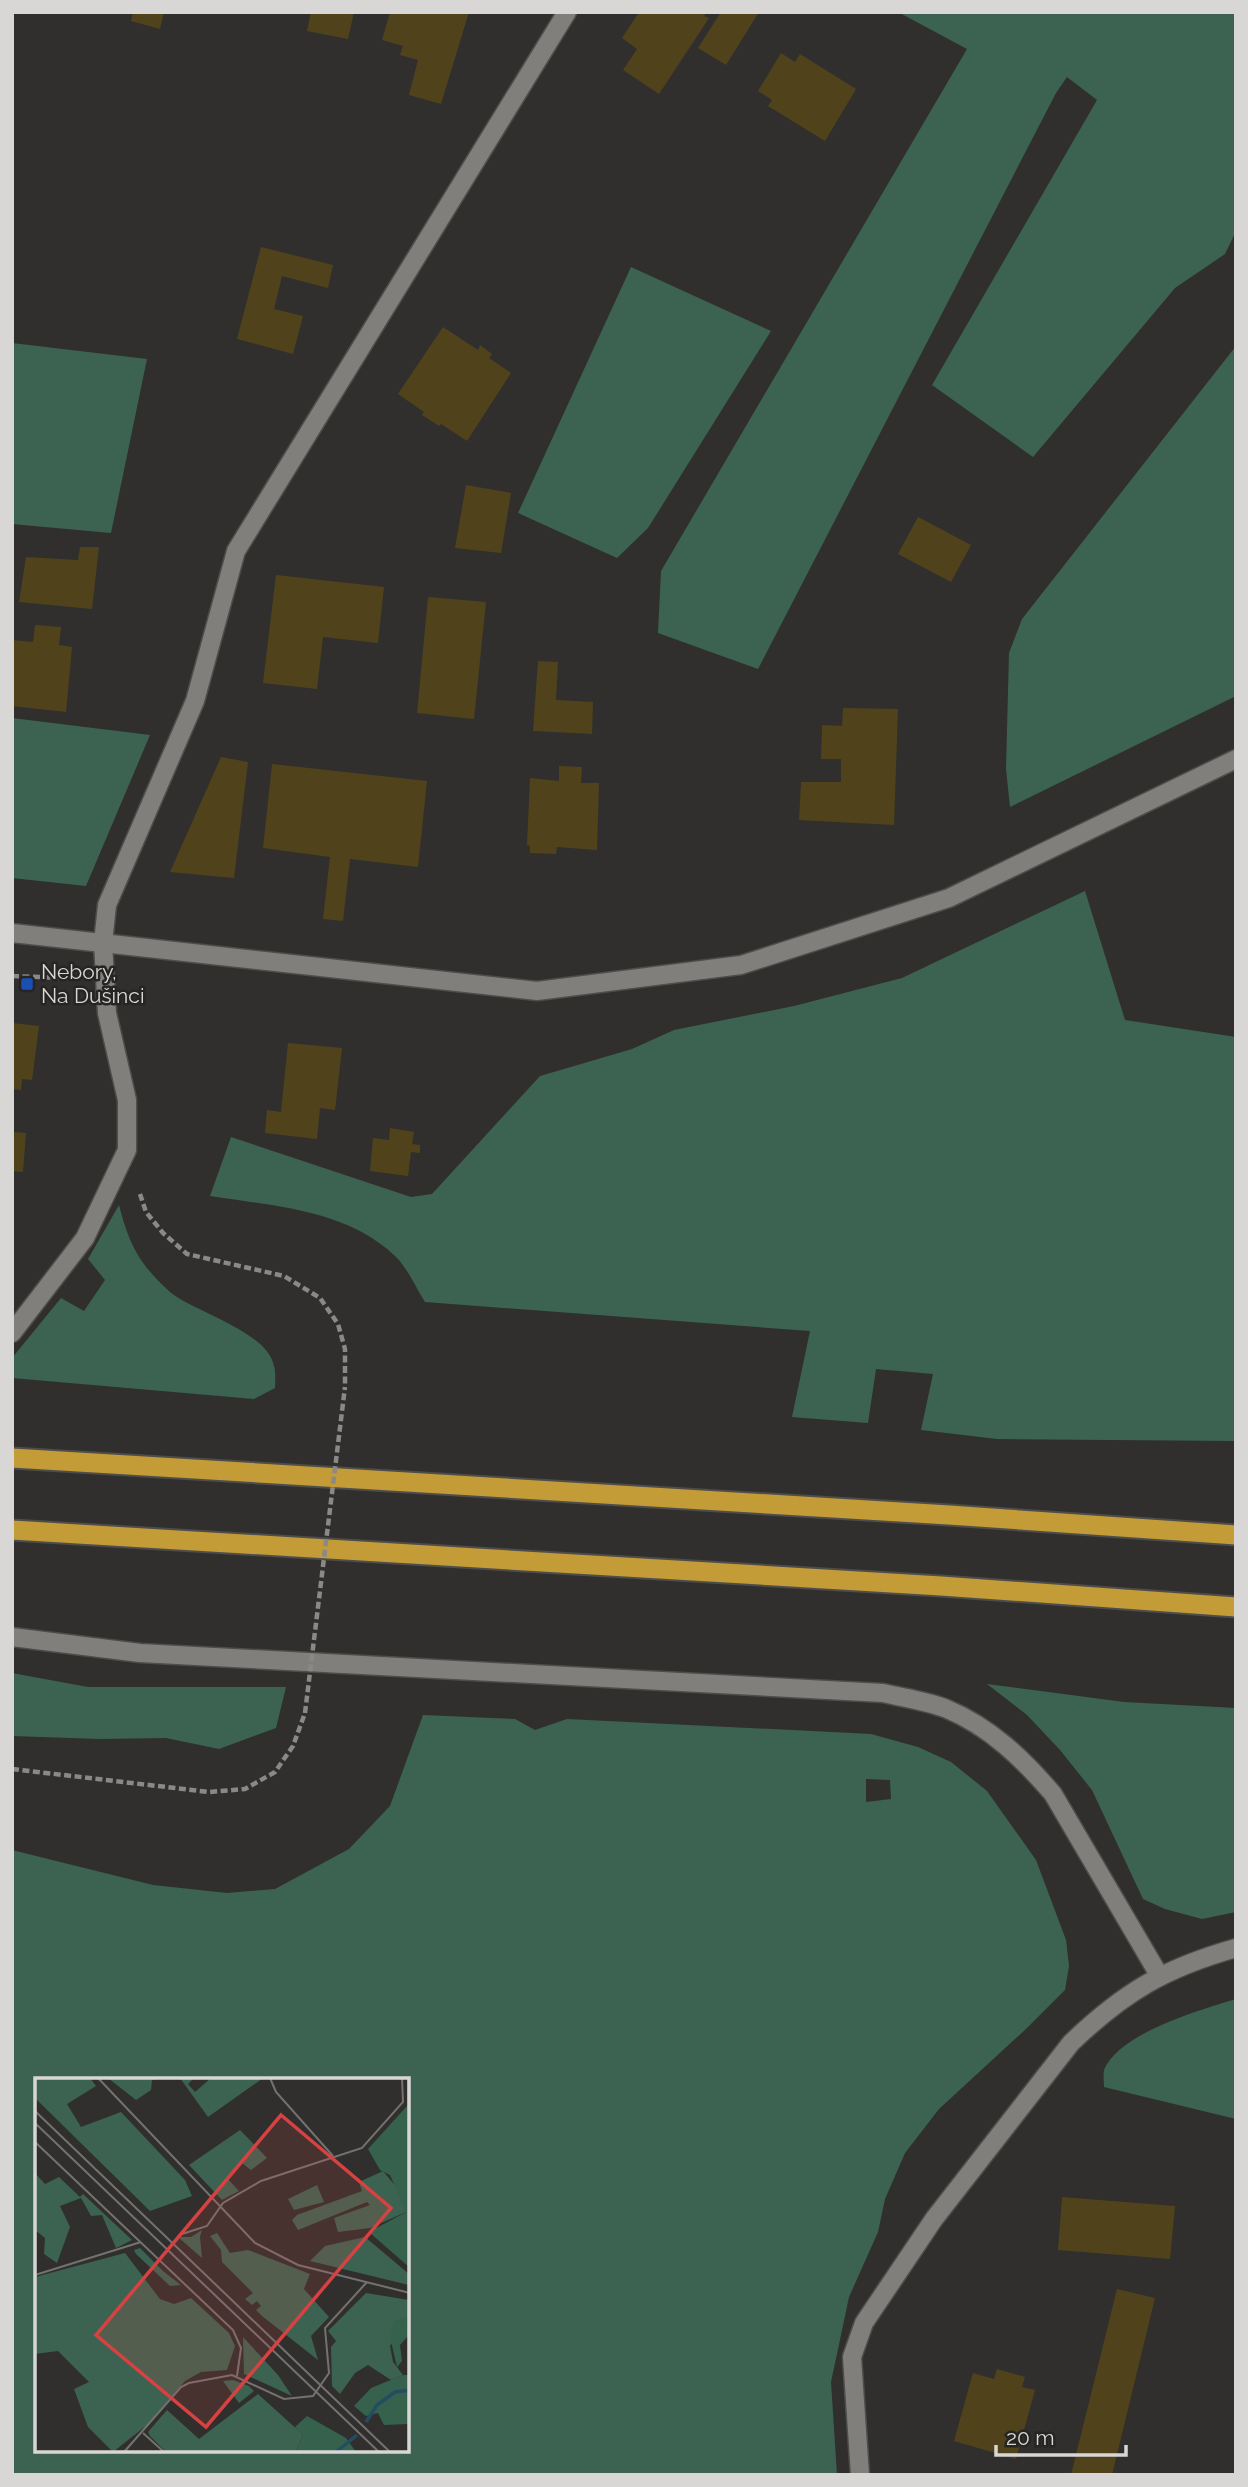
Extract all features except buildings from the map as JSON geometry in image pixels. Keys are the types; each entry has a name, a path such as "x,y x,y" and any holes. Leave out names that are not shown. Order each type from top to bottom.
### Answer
{"highway":[{"path":"12,1458 936,1514 1236,1535"},
{"path":"12,1530 942,1586 1236,1607"}],"street":[{"path":"12,1333 85,1238 127,1150 127,1100 107,1013 103,943 107,905 195,701 236,551 567,12"},
{"path":"12,933 537,991 741,965 949,898 1236,759"},
{"path":"12,1637 140,1653 883,1693 947,1709 993,1735 1031,1768 1053,1794 1159,1975"},
{"path":"860,2475 852,2357 864,2323 934,2219 1071,2043 1098,2017 1127,1994 1159,1975 1199,1958 1236,1948"}],"path":[{"path":"12,976 67,978"},
{"path":"12,1769 209,1792 245,1789 275,1772 293,1746 305,1713 345,1387 345,1349 338,1324 320,1298 284,1276 187,1254 163,1233 146,1212 133,1178 127,1150"}],"green space":[{"path":"898,12 1236,12 1236,231 1225,254 1175,288 1033,457 932,385 1097,100 1067,77 1056,93 758,669 658,633 661,571 967,49"},
{"path":"631,267 771,331 648,528 617,558 518,513"},
{"path":"12,343 147,359 111,533 12,524"},
{"path":"1236,346 1236,696 1010,807 1006,769 1009,653 1022,619"},
{"path":"12,718 150,735 86,886 12,878"},
{"path":"1085,891 1125,1020 1236,1037 1236,1441 997,1439 921,1430 933,1374 876,1369 868,1423 792,1417 810,1331 425,1302 396,1257 377,1241 356,1229 284,1207 210,1196 231,1137 411,1197 432,1194 540,1076 632,1049 674,1030 794,1006 902,978"},
{"path":"119,1205 131,1242 150,1272 170,1292 258,1342 269,1354 274,1366 275,1388 254,1399 12,1378 12,1358 61,1298 84,1311 105,1280 88,1259"},
{"path":"12,1673 88,1687 286,1687 276,1728 219,1749 166,1738 12,1736"},
{"path":"987,1684 1124,1702 1236,1708 1236,1912 1202,1919 1165,1909 1143,1899 1092,1790 1027,1715"},
{"path":"423,1715 515,1719 535,1730 567,1719 871,1734 918,1747 951,1762 987,1791 1036,1860 1066,1940 1069,1966 1065,1990 939,2109 905,2153 885,2199 878,2232 849,2297 831,2382 837,2475 12,2475 12,1850 153,1885 227,1893 275,1889 349,1849 390,1806","holes":["866,1779 890,1780 891,1799 866,1802"]},
{"path":"1236,1999 1236,2119 1104,2087 1104,2070 1126,2045 1162,2025"}],"place":[{"name":"Nebory, Na Dušinci","path":"27,984"}]}
